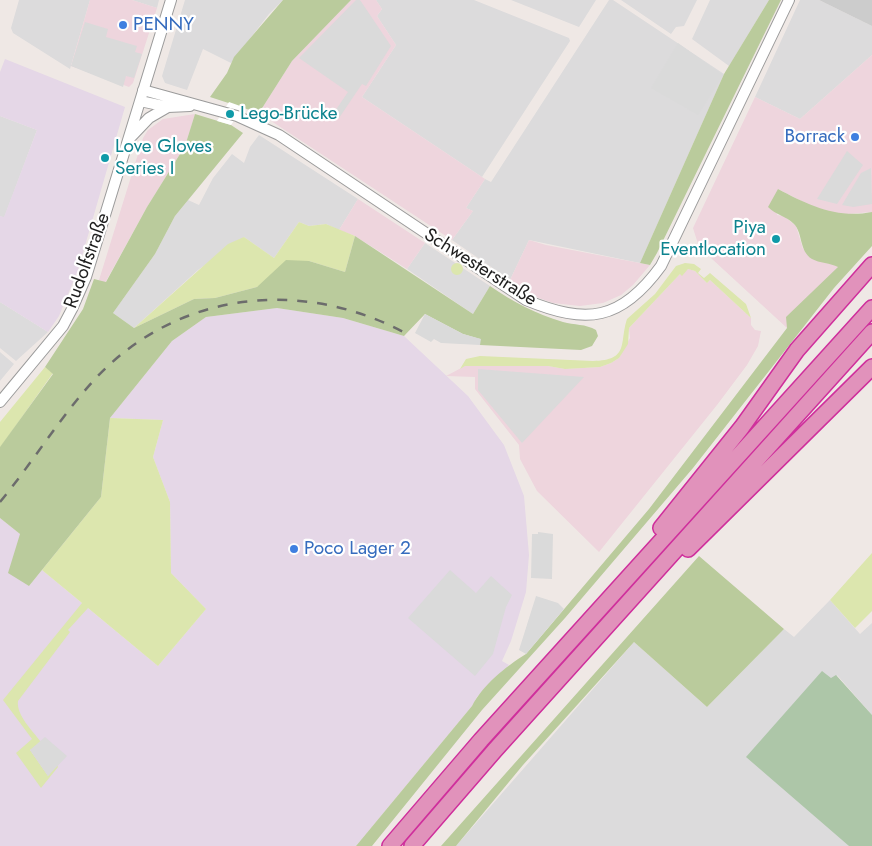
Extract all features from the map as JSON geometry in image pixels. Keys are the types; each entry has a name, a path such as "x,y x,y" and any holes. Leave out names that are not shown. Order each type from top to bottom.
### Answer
{"highway":[{"path":"620,586 670,516 742,427 797,350 872,265"},
{"path":"390,846 481,740 872,308"},
{"path":"412,846 494,750 872,332"},
{"path":"633,596 695,543 872,367"}],"street":[{"name":"Rudolfstraße","path":"0,402 48,346 72,309 86,277 171,0"},
{"name":"Schwesterstraße","path":"143,90 237,116 278,135 526,300 554,312 579,315 609,312 627,303 641,290 661,266 789,0"},
{"name":"Schwesterstraße","path":"140,101 168,107 198,105"},
{"path":"126,142 149,118 168,107"}],"shaded area":[{"path":"19,0 90,0 70,69 13,33 11,28"},
{"path":"90,0 132,0 157,8 133,83 129,87 71,66"},
{"path":"132,0 159,0 157,8"},
{"path":"185,0 283,0 269,14 231,63 203,49 187,90 165,83 162,76"},
{"path":"351,0 376,0 382,9 377,16 396,45 362,97 485,179 466,208 473,211 452,240 259,113 292,61"},
{"path":"356,0 360,0 391,46 366,86 362,84 339,118 333,114 348,92 299,58"},
{"path":"376,0 474,0 569,38 570,41 482,177 362,97 396,45 377,16 382,9"},
{"path":"511,0 596,0 579,27"},
{"path":"609,0 613,0 724,74 640,263 529,240 510,280 452,240 473,211 466,208 485,179 491,182"},
{"path":"621,0 697,0 684,26 676,27 671,34"},
{"path":"710,0 769,0 729,66 692,39"},
{"path":"800,0 819,0 872,26 872,55 800,119 755,97"},
{"path":"819,0 872,0 872,26"},
{"path":"85,22 108,29 106,37 137,46 135,52 142,54 134,78 126,76 123,87 71,66"},
{"path":"678,43 723,75 698,115 651,88"},
{"path":"872,55 872,212 847,214 829,212 807,204 778,189 777,215 784,216 796,226 803,249 839,266 787,328 699,247 693,228 755,97 800,119"},
{"path":"5,59 125,107 78,270 59,316 48,332 0,302 0,216 4,217 37,130 0,116 0,72"},
{"path":"195,114 185,146 147,207 105,283 99,280 143,138 148,130 163,119"},
{"path":"0,116 37,130 4,218 0,216"},
{"path":"259,135 358,199 339,230 326,224 309,226 299,222 274,258 244,237 198,270 134,328 113,313 155,254 175,216 188,200 199,205 213,178 232,154 244,163 250,147"},
{"path":"847,151 863,165 837,204 817,199"},
{"path":"871,168 872,204 853,207 842,205 861,173"},
{"path":"358,199 425,243 407,269 355,236 339,230"},
{"path":"529,240 650,265 633,285 621,295 603,303 580,306 553,303 536,297 510,280"},
{"path":"425,243 490,286 473,314 407,269"},
{"path":"688,269 695,271 707,283 710,280 751,318 751,325 755,330 761,331 758,346 747,365 717,405 599,552 537,491 520,459 519,445 475,389 475,377 446,376 465,366 548,366 565,369 600,367 611,363 619,358 630,338 629,328 680,274"},
{"path":"0,302 48,332 16,361 0,348"},
{"path":"277,308 343,318 404,336 468,396 504,445 524,496 529,555 526,592 511,641 502,661 509,665 477,697 472,706 356,846 0,846 0,518 20,534 29,586 42,570 158,666 206,609 171,573 170,502 153,457 163,420 110,418 172,341 206,317"},
{"path":"425,314 463,334 481,339 480,345 441,343 434,339 431,342 415,333"},
{"path":"0,352 14,364 0,381"},
{"path":"478,369 584,377 522,443 478,390"},
{"path":"538,532 553,534 552,579 531,578 532,534 538,534"},
{"path":"450,570 476,593 491,576 512,595 506,607 493,654 475,676 408,618"},
{"path":"536,596 558,603 564,609 526,654 519,650"},
{"path":"830,600 860,634 872,623 872,715 837,675 847,843 849,846 456,846 634,642 707,707 784,629 794,637"},
{"path":"45,737 67,756 48,776 30,750"}],"green space":[{"path":"283,0 351,0 292,61 259,113 210,97 227,73 234,57"},
{"path":"769,0 781,0 657,253 650,265 640,263 724,74"},
{"path":"195,114 231,125 243,133 175,216 155,254 113,313 134,328 194,299 215,298 257,287 286,260 309,261 345,272 355,236 473,314 490,286 516,302 543,315 563,322 592,328 596,330 598,336 592,346 581,350 480,345 480,339 463,334 425,314 404,336 343,318 277,308 206,317 172,341 110,418 101,497 29,586 8,573 20,534 0,518 0,447 53,374 45,367 83,309 94,279 106,282 147,207 185,146"},
{"path":"778,189 812,205 835,212 859,214 872,212 872,246 834,288 693,468 565,618 482,710 372,846 356,846 488,684 526,654 649,509 787,328 786,317 838,267 808,256 794,224 768,207"},
{"path":"299,222 309,226 326,224 355,236 345,272 309,261 257,287 215,298 194,299 134,328 228,244 244,237 274,258"},
{"path":"457,263 463,269 457,275 451,269"},
{"path":"685,263 694,264 701,269 698,273 704,278 710,273 746,304 751,318 710,280 707,283 695,271 688,269 682,276 680,274 629,328 628,344 619,358 611,363 600,367 565,369 548,366 465,366 460,369 466,359 480,356 593,361 613,357 621,349 627,319 655,294 676,266"},
{"path":"45,367 53,373 0,448 0,422"},
{"path":"110,418 163,420 153,457 170,502 171,573 206,609 158,666 88,608 68,630 70,632 18,701 22,717 41,742 30,750 48,776 57,765 58,767 41,788 16,753 32,739 3,700 82,603 42,570 101,497"},
{"path":"872,553 872,611 855,628 830,600"},
{"path":"699,556 784,629 707,707 634,642 523,765 456,846 441,846"},
{"path":"822,671 831,678 836,675 872,715 872,846 849,846 746,757"}],"pier":[{"name":"Lego-Brücke","path":"229,102 243,107 231,125 217,121"}],"railway":[{"path":"0,502 95,379 128,349 164,326 203,311 244,302 285,300 327,305 369,317 409,335"}],"place":[{"name":"PENNY","path":"123,25"},
{"name":"Lego-Brücke","path":"230,114"},
{"name":"Borrack","path":"855,137"},
{"name":"Love Gloves Series I","path":"105,158"},
{"name":"Piya Eventlocation","path":"776,239"},
{"name":"Poco Lager 2","path":"294,549"}]}
